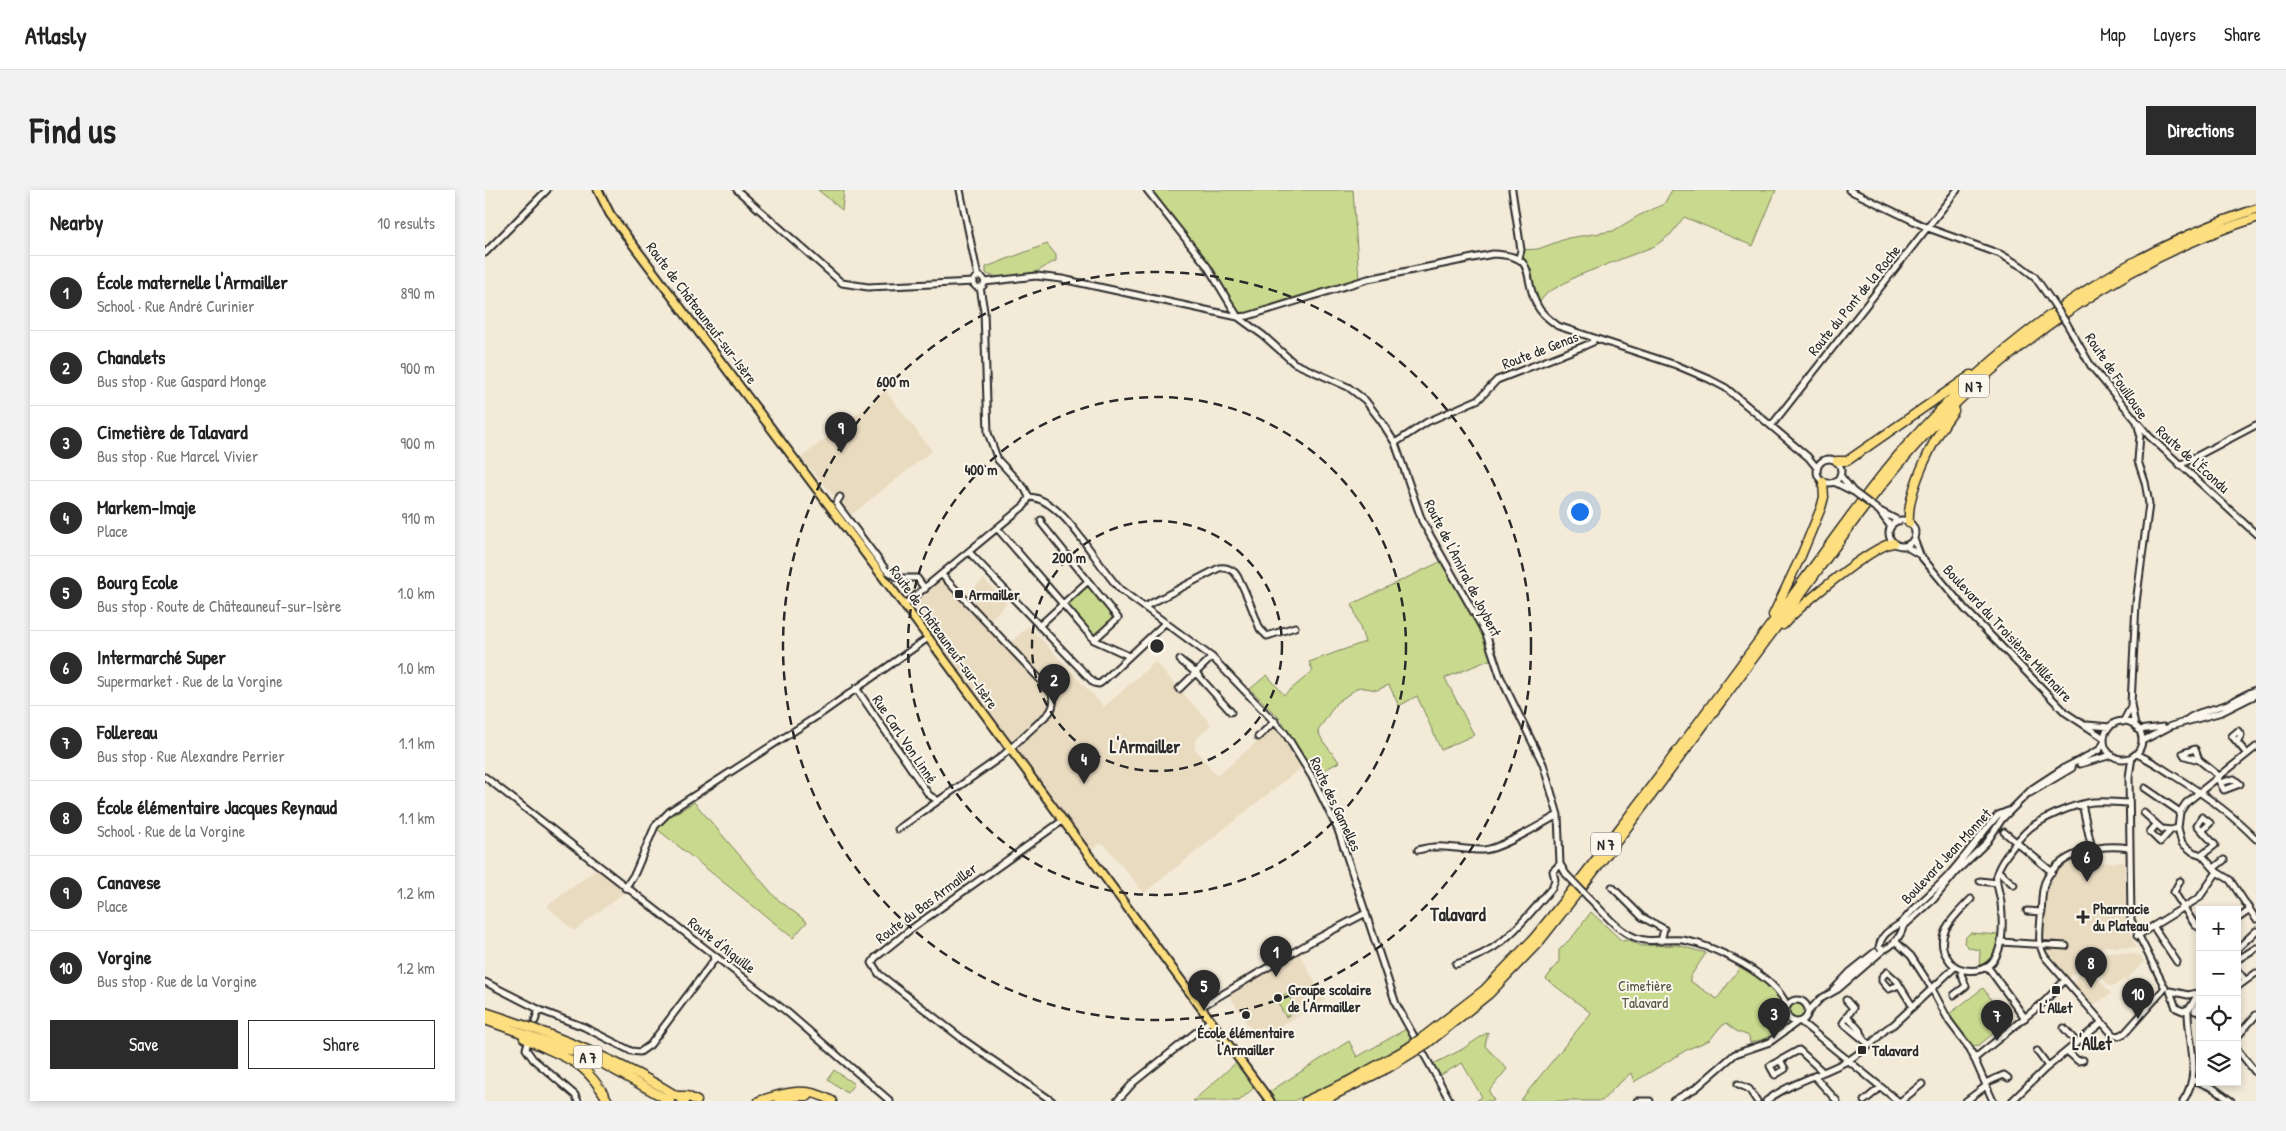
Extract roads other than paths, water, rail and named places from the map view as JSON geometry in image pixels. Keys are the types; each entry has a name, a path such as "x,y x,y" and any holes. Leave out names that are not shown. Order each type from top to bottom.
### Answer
{"highway":[{"name":"N 7","path":"1426,1040 1484,990 1534,938 1879,480 1907,445 1945,404 2031,327 2102,278 2178,239 2256,208"},
{"name":"N 7","path":"1322,1101 1380,1072 1489,994 1539,942 1884,483 1913,448 1971,388 2043,330 2113,283 2186,244 2256,218"},
{"path":"1837,462 1847,461 1990,363"},
{"path":"1909,523 1908,510 1929,451 1944,424 1971,388"},
{"path":"1766,630 1821,508 1824,497 1823,482"},
{"path":"1765,642 1794,614 1859,561 1883,545 1893,543"},
{"name":"A 7","path":"485,1012 538,1029 597,1052 651,1080 674,1099"},
{"name":"A 7","path":"485,1020 594,1060 674,1099 685,1101"},
{"path":"500,1025 581,1065 608,1101"},
{"name":"N 7","path":"1306,1101 1410,1051"},
{"path":"759,1101 788,1091 811,1093 832,1101"},
{"path":"773,1101 790,1094 811,1093"},
{"path":"674,1099 687,1096 697,1101"},
{"path":"779,1101 803,1096 824,1101"}],"main road":[{"name":"Route de Châteauneuf-sur-Isère","path":"598,190 610,214 904,605 1270,1101"}],"street":[{"path":"485,253 547,190"},
{"path":"737,190 843,283 868,287 974,282"},
{"path":"960,190 978,276 974,282"},
{"name":"Route de l'Amiral de Joybert","path":"1147,190 1207,266 1238,317 1264,336 1294,363 1348,388 1365,400 1395,443 1422,521 1486,634 1500,676 1543,764 1558,815 1560,864 1566,874 1623,931 1640,940 1661,941"},
{"path":"1512,190 1521,250 1519,258"},
{"name":"Route de Fouillouse","path":"1849,190 1928,228 1993,251 2021,266 2034,276 2067,324 2091,366 2137,422 2140,434 2138,462 2145,482 2149,504 2136,603 2131,704 2137,728"},
{"name":"Route du Pont de la Roche","path":"1771,426 1957,190"},
{"path":"904,605 943,575 1025,505 1029,497 1025,489 998,460 988,433 984,311 981,287 985,282 1036,276 1062,279 1238,317 1248,316 1368,279 1493,254 1509,255 1519,258 1525,266 1530,277 1537,305 1547,318 1558,326 1592,340"},
{"path":"978,276 982,277 985,282"},
{"path":"974,282 975,286 981,287"},
{"name":"Route de Genas","path":"1395,443 1427,422 1479,399 1497,380 1592,340 1599,340 1676,365 1709,379 1726,388 1771,426"},
{"name":"Route de l'Écondu","path":"2137,422 2160,448 2256,534"},
{"path":"2180,465 2256,425"},
{"path":"1771,426 1808,457 1817,468"},
{"path":"1808,457 1822,461 1829,459 1837,462 1841,468 1840,475 1834,482"},
{"path":"1822,461 1817,468 1817,476 1823,482 1834,482 1853,491 1879,511 1909,523 1915,532 1914,539 1905,546 1893,543 1889,535 1891,527 1900,521"},
{"path":"1840,475 1853,491"},
{"path":"840,497 836,503 886,570 898,578 917,578 925,589"},
{"name":"Route des Gamelles","path":"1029,497 1044,500 1064,517 1109,579 1212,658 1275,721 1305,765 1338,830 1396,1004 1450,1101"},
{"path":"1879,511 1891,527"},
{"path":"1041,520 1042,524 1118,618 1094,640"},
{"path":"997,528 1094,640 1129,656"},
{"name":"Boulevard du Troisième Millénaire","path":"1914,539 1920,555"},
{"name":"Boulevard du Troisième Millénaire","path":"1905,546 1920,555 1965,609 2066,713 2104,741"},
{"path":"969,552 1089,679 1099,684 1165,623"},
{"path":"1144,607 1224,567 1237,576 1260,630 1267,636 1295,627"},
{"path":"898,829 1009,749 1049,713 1054,705 1054,697 1049,689 943,575"},
{"path":"1039,626 1088,581"},
{"path":"625,888 635,873 655,826 670,811 805,723 928,638"},
{"path":"1179,689 1212,658"},
{"path":"1180,660 1196,673 1231,712"},
{"name":"Rue Carl Von Linné","path":"855,688 929,795 937,800"},
{"path":"2129,777 2134,756 2141,744 2171,726 2205,710 2231,702 2239,696 2256,690"},
{"path":"2185,721 2191,722 2222,712 2256,696"},
{"name":"Route de Fouillouse","path":"2123,722 2131,704"},
{"path":"1257,737 1275,721"},
{"path":"2082,724 2110,727 2123,722 2137,728 2171,726"},
{"path":"2110,727 2104,741 2112,756 2120,759 2127,767 2129,777 2130,913 2137,936 2165,988 2179,994 2188,995 2196,992"},
{"path":"2137,728 2147,758"},
{"name":"Boulevard Jean Monnet","path":"1809,1010 1820,999 1831,992 1850,972 1881,948 1889,948 1895,941 1902,926 1942,890 1955,872 1987,842 2002,819 2033,788 2099,750 2104,741"},
{"path":"2237,742 2247,754"},
{"path":"2255,748 2199,792 2180,812 2178,828 2182,844 2193,852 2203,855 2215,870 2230,880 2256,919"},
{"name":"Boulevard Jean Monnet","path":"2028,794 2078,764 2112,756"},
{"path":"2120,759 2134,756 2147,758 2233,816 2256,839"},
{"path":"2199,760 2218,776 2221,783"},
{"name":"Route d'Aiguille","path":"485,777 625,888 787,1012 890,1101"},
{"path":"2145,788 2180,812"},
{"path":"1971,900 1948,925 1944,933 1945,953 1955,966 1962,969 1979,970 1995,959 2001,942 2001,909 1997,883 1998,871 2002,862 2017,843 2033,826 2082,804 2092,802 2129,803"},
{"path":"2082,804 2091,849"},
{"path":"2144,812 2162,830 2178,828"},
{"path":"1418,850 1432,845 1484,850 1496,846 1558,815"},
{"name":"Route du Bas Armailler","path":"1052,1101 965,1041 879,974 872,963 875,958 911,929 1062,821"},
{"path":"2155,825 2150,832 2160,842 2171,830"},
{"path":"2203,830 2215,845 2203,855"},
{"path":"2004,832 2052,872"},
{"path":"2129,848 2091,849 2066,859 2052,872 2045,883 2039,944 2045,957 2113,1035 2119,1036 2129,1029 2165,988"},
{"path":"2137,936 2199,898 2215,870 2224,860"},
{"path":"1456,964 1485,953 1518,929 1553,888 1555,880 1553,871 1560,864"},
{"path":"1998,871 2014,885"},
{"path":"1980,881 1997,883"},
{"path":"2181,881 2174,892 2196,923"},
{"path":"1613,887 1642,917 1664,929 1661,941 1684,940 1738,962 1763,977 1783,996 1793,1001 1804,1002 1809,1010 1807,1017 1765,1044 1747,1048 1735,1054 1696,1088 1673,1101"},
{"path":"2241,916 2250,910"},
{"path":"2027,911 2042,912"},
{"path":"1201,1007 1314,940 1366,913"},
{"name":"Boulevard Jean Monnet","path":"1881,948 1880,942 1892,927 1902,926"},
{"path":"2153,926 2177,962"},
{"path":"2241,945 2256,931"},
{"path":"1895,941 1911,956 1949,1021 1970,1049 1993,1101"},
{"path":"2001,942 2066,946"},
{"path":"2241,957 2256,948"},
{"path":"485,982 539,1010 584,1027 631,1051 640,1052 650,1045 705,974 714,960 713,954"},
{"path":"1766,1101 1787,1088 1847,1060 1869,1045 1883,1029 1893,1025 1913,1008 1955,966"},
{"path":"1987,966 2025,1018"},
{"path":"1954,995 1966,986 1962,969"},
{"path":"2241,984 2256,973"},
{"path":"2241,975 2245,980"},
{"path":"1974,1059 2025,1018 2065,980"},
{"path":"1899,985 1913,1008"},
{"path":"2171,991 2175,1006 2181,1011 2188,1022"},
{"path":"2134,992 2132,995 2144,1011"},
{"path":"2174,1000 2179,994"},
{"path":"2188,995 2191,1003"},
{"path":"1781,1034 1788,1018 1787,1006 1783,996"},
{"path":"2183,1101 2192,1079 2193,1054 2188,1009 2196,996"},
{"name":"Boulevard Jean Monnet","path":"1804,1002 1820,999"},
{"path":"1846,1000 1853,1008 1847,1016 1869,1045"},
{"path":"1787,1006 1793,1001"},
{"path":"2181,1011 2188,1009"},
{"path":"535,1021 539,1010"},
{"path":"2241,1033 2256,1015"},
{"path":"1807,1017 1815,1031"},
{"path":"1788,1018 1815,1031 1847,1060 1900,1101 1922,1084"},
{"path":"1117,1101 1134,1082 1211,1020"},
{"path":"2012,1101 2048,1066 2101,1023"},
{"path":"2064,1028 2077,1043"},
{"path":"527,1045 526,1049 533,1059 575,1095 579,1101"},
{"path":"1781,1060 1799,1050 1823,1072"},
{"path":"2037,1051 2048,1066"},
{"path":"2067,1051 2078,1061 2083,1060"},
{"path":"2241,1054 2256,1073"},
{"path":"1966,1101 1985,1085 2003,1075 2008,1078"},
{"path":"1814,1076 1837,1101"},
{"path":"2192,1079 2213,1088 2231,1101"},
{"path":"1738,1084 1749,1089 1757,1101"},
{"path":"1863,1101 1881,1087"},
{"path":"1637,1101 1650,1101"}],"place":[{"name":"Canavese","path":"841,453"},
{"name":"Armailler","path":"959,594"},
{"name":"Chanalets","path":"1054,705"},
{"name":"Markem-Imaje","path":"1084,784"},
{"name":"Intermarché Super","path":"2087,882"},
{"name":"Pharmacie du Plateau","path":"2083,917"},
{"name":"École maternelle l'Armailler","path":"1276,977"},
{"name":"École élémentaire Jacques Reynaud","path":"2091,988"},
{"name":"L'Allet","path":"2056,990"},
{"name":"Groupe scolaire de l'Armailler","path":"1278,998"},
{"name":"Bourg Ecole","path":"1204,1011"},
{"name":"École élémentaire l'Armailler","path":"1246,1015"},
{"name":"Vorgine","path":"2138,1019"},
{"name":"Cimetière de Talavard","path":"1774,1039"},
{"name":"Follereau","path":"1997,1041"},
{"name":"Talavard","path":"1862,1050"}],"district":[{"name":"L'Armailler","path":"1145,746"},
{"name":"Talavard","path":"1458,914"},
{"name":"L'Allet","path":"2092,1043"}],"park label":[{"name":"Cimetière Talavard","path":"1645,994"}]}
